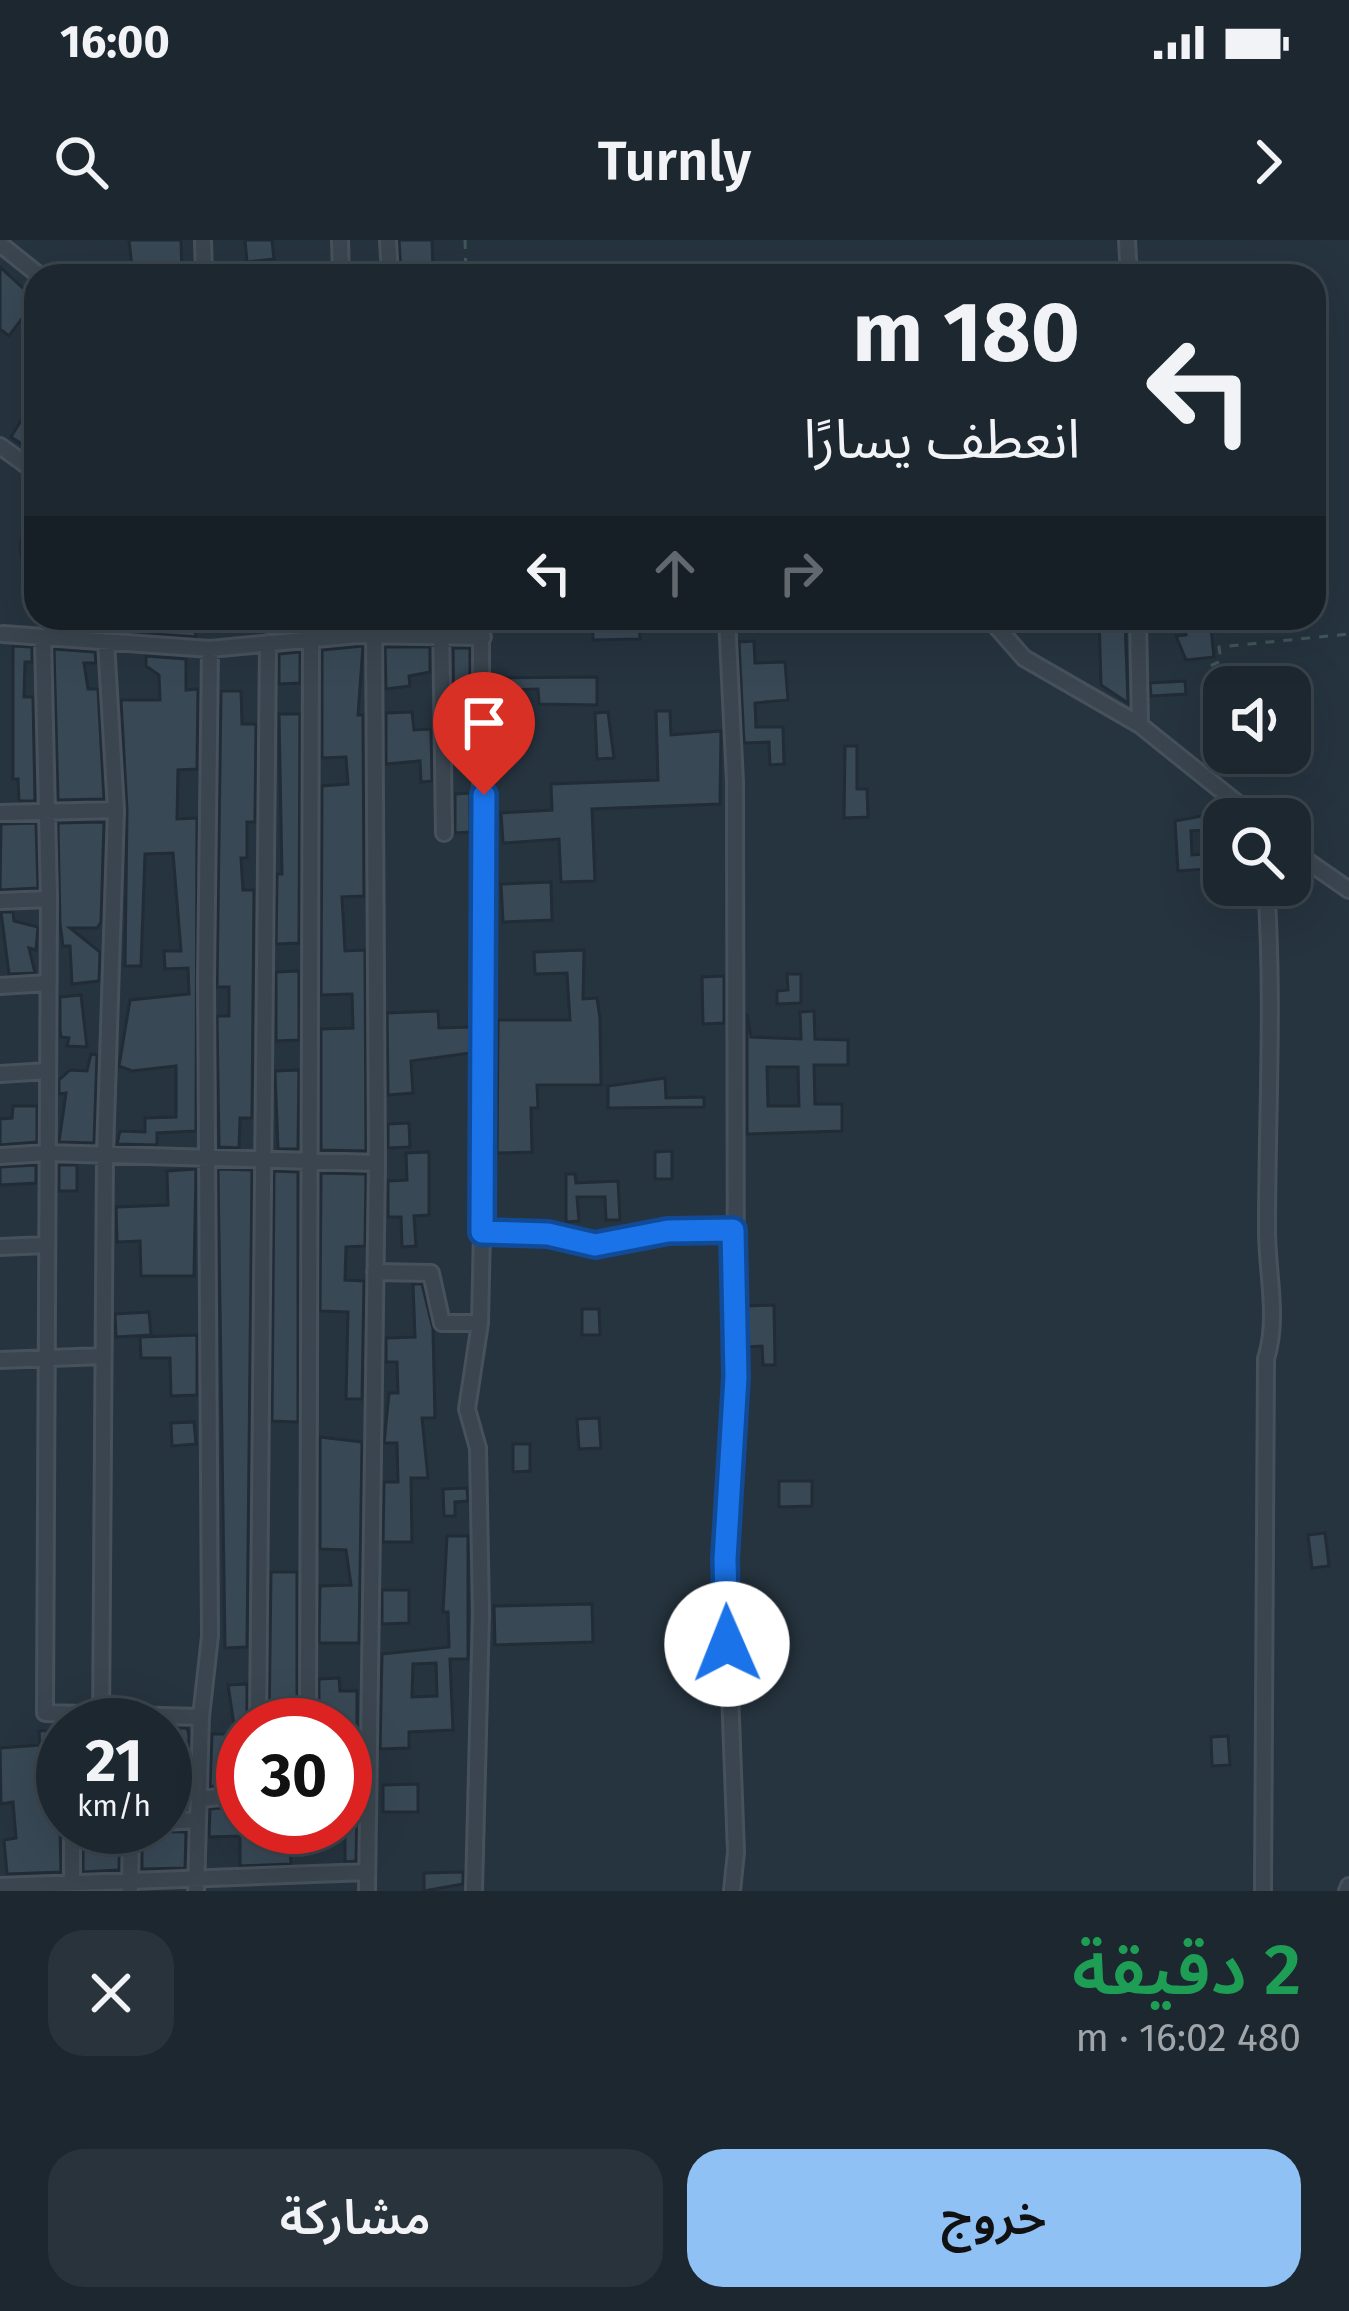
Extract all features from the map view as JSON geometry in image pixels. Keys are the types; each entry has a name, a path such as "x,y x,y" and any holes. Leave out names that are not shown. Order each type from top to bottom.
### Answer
{"street":[{"path":"0,244 25,264"},
{"path":"368,1698 377,1163 377,630"},
{"path":"442,630 444,833"},
{"path":"474,1891 482,1613 478,1448 467,1408 480,1324 482,1232 482,630"},
{"path":"728,630 735,782 736,1377 725,1559 732,1891"},
{"path":"999,630 1024,658 1140,724 1232,798"},
{"path":"1138,630 1140,724"},
{"path":"3,634 210,649 378,635 483,637"},
{"path":"43,639 49,810 45,1698"},
{"path":"101,1698 101,1356 116,810 106,642"},
{"path":"308,1698 311,642"},
{"path":"258,1698 268,643"},
{"path":"196,1885 201,1717 210,1636 210,649"},
{"path":"0,812 116,810"},
{"path":"1311,864 1349,890"},
{"path":"0,901 49,899"},
{"path":"1263,1891 1265,1360 1274,1335 1267,1238 1268,906"},
{"path":"0,986 49,983"},
{"path":"0,1074 48,1071"},
{"path":"0,1156 105,1154 377,1163"},
{"path":"482,1232 548,1234 595,1245 668,1231 733,1230"},
{"path":"0,1247 45,1245"},
{"path":"375,1272 431,1273 442,1323 480,1324"},
{"path":"0,1360 101,1356"},
{"path":"192,1717 201,1717"},
{"path":"199,1799 216,1797"},
{"path":"192,1820 198,1820"},
{"path":"79,1854 82,1885"},
{"path":"130,1887 131,1854"},
{"path":"367,1854 367,1891"},
{"path":"0,1885 196,1885 367,1872"}],"path":[{"path":"1204,775 1210,666 1221,661 1219,646 1349,634"}],"building":[{"path":"129,240 181,240 182,264 132,264"},
{"path":"245,240 272,240 274,259 247,262"},
{"path":"399,240 432,240 433,264 400,264"},
{"path":"0,267 24,289 24,316 9,336 0,329"},
{"path":"24,416 24,445 11,437"},
{"path":"24,525 24,577 20,545"},
{"path":"101,630 195,630 196,637"},
{"path":"593,630 640,630 640,639 593,640"},
{"path":"1099,630 1125,630 1128,703 1101,685"},
{"path":"1186,630 1211,630 1214,657 1186,660 1176,636 1186,635"},
{"path":"754,641 755,663 785,662 788,700 755,703 756,727 783,727 784,764 770,765 769,742 744,743 739,642"},
{"path":"13,646 32,647 32,662 25,662 24,697 33,697 35,801 19,801 18,779 13,779"},
{"path":"363,646 358,715 363,715 364,896 342,897 345,951 365,950 366,1151 321,1150 321,1029 353,1028 352,994 321,995 322,786 348,784 346,757 322,758 322,650"},
{"path":"385,647 430,647 430,672 409,676 410,686 386,689"},
{"path":"453,648 470,648 470,679 464,680 466,736 454,737"},
{"path":"54,649 95,652 96,663 84,663 88,689 98,689 104,799 58,800"},
{"path":"300,652 300,683 279,684 279,654"},
{"path":"146,656 186,659 186,690 198,689 197,769 178,770 177,819 197,818 196,1131 157,1133 157,1145 117,1144 120,1131 145,1132 145,1118 176,1117 176,1066 132,1071 119,1066 130,1000 189,994 188,968 165,969 164,951 181,951 173,853 145,854 141,966 125,966 127,810 121,700 160,700 159,675 146,666"},
{"path":"597,677 597,705 539,704 538,689 508,690 509,706 496,707 494,678"},
{"path":"1185,681 1186,694 1151,696 1150,683"},
{"path":"221,691 241,691 242,724 256,724 255,822 247,822 247,858 241,858 243,890 254,890 252,1118 240,1118 239,1148 219,1147 217,1016 229,1016 229,987 217,987"},
{"path":"656,711 670,711 671,735 721,731 720,804 592,809 595,881 561,882 559,839 503,843 501,813 552,810 551,784 658,780"},
{"path":"412,712 414,730 431,729 432,781 421,782 420,761 386,764 386,713"},
{"path":"608,712 614,758 597,759 595,713"},
{"path":"279,714 300,714 299,943 276,944 277,874 282,874"},
{"path":"845,746 857,746 857,789 867,789 868,817 844,818"},
{"path":"470,793 470,832 455,833 455,794"},
{"path":"1203,816 1203,830 1191,831 1192,855 1203,854 1203,869 1178,871 1175,821"},
{"path":"104,822 101,922 97,928 70,928 100,952 99,981 72,984 70,946 63,946 60,924 58,823"},
{"path":"36,823 38,888 0,890 1,824"},
{"path":"551,882 552,920 503,922 501,884"},
{"path":"1,912 13,912 14,921 38,927 36,950 29,948 35,973 9,974"},
{"path":"584,950 583,999 597,998 600,1019 601,1085 537,1085 538,1108 531,1108 532,1152 497,1153 498,1020 570,1020 567,973 535,974 534,952"},
{"path":"299,971 299,1040 276,1041 276,972"},
{"path":"787,974 801,974 801,1003 777,1004 777,991 788,990"},
{"path":"724,976 724,1023 703,1024 702,977"},
{"path":"81,995 87,1047 67,1046 69,1038 61,1037 60,997"},
{"path":"438,1011 439,1028 470,1027 470,1053 411,1061 413,1093 388,1095 387,1013"},
{"path":"814,1011 815,1039 848,1040 848,1065 814,1065 815,1104 842,1104 842,1131 747,1134 747,1014 751,1037 801,1039 800,1012","holes":["767,1067 798,1067 799,1106 768,1106"]},
{"path":"91,1054 97,1055 94,1143 59,1142 66,1093 59,1094 59,1080 70,1070 87,1071"},
{"path":"299,1070 298,1149 278,1149 275,1071"},
{"path":"665,1078 666,1098 704,1097 704,1107 608,1108 608,1086"},
{"path":"13,1106 37,1106 37,1142 0,1145 0,1119 12,1118"},
{"path":"409,1123 410,1147 388,1148 388,1124"},
{"path":"672,1151 672,1179 655,1179 655,1152"},
{"path":"429,1152 429,1215 414,1216 416,1246 402,1247 401,1217 388,1217 388,1181 407,1180 406,1153"},
{"path":"36,1165 36,1183 0,1185 0,1167"},
{"path":"59,1165 77,1165 77,1191 59,1191"},
{"path":"196,1169 194,1276 141,1276 140,1241 117,1242 116,1207 168,1205 167,1171"},
{"path":"218,1169 252,1170 247,1647 225,1648"},
{"path":"274,1171 298,1172 298,1422 272,1421"},
{"path":"321,1173 366,1174 365,1246 346,1247 345,1280 364,1281 362,1399 346,1399 348,1312 320,1311"},
{"path":"566,1174 575,1174 576,1183 618,1181 620,1220 606,1220 605,1197 577,1197 579,1221 566,1222"},
{"path":"413,1284 422,1284 433,1329 435,1418 422,1418 428,1478 411,1478 412,1542 383,1542 384,1482 398,1482 397,1443 384,1443 389,1393 398,1393 397,1362 386,1362 386,1338 415,1337"},
{"path":"774,1305 775,1365 763,1365 762,1346 747,1347 747,1306"},
{"path":"582,1309 599,1309 600,1335 582,1335"},
{"path":"149,1312 151,1335 116,1337 115,1314"},
{"path":"197,1335 197,1395 171,1396 170,1358 141,1358 140,1337"},
{"path":"599,1418 601,1448 579,1449 577,1419"},
{"path":"194,1422 196,1444 172,1446 171,1423"},
{"path":"320,1437 362,1442 359,1643 319,1643 320,1586 351,1585 346,1550 320,1549"},
{"path":"513,1444 530,1444 530,1471 513,1472"},
{"path":"779,1481 812,1481 812,1506 779,1507"},
{"path":"467,1488 468,1501 455,1502 455,1516 444,1516 443,1489"},
{"path":"1325,1533 1329,1566 1312,1568 1308,1535"},
{"path":"447,1536 468,1536 468,1659 450,1659 453,1730 409,1732 409,1748 380,1749 382,1654 449,1647 448,1612 443,1612","holes":["436,1663 437,1696 412,1697 413,1664"]},
{"path":"271,1572 297,1572 297,1698 269,1698"},
{"path":"382,1590 409,1590 409,1623 382,1624"},
{"path":"592,1604 593,1642 495,1645 494,1606"},
{"path":"339,1678 340,1691 357,1691 357,1698 319,1698 319,1679"},
{"path":"247,1684 247,1698 230,1698 228,1685"},
{"path":"212,1734 216,1734 216,1785 210,1787"},
{"path":"1228,1736 1230,1765 1212,1766 1211,1737"},
{"path":"36,1745 36,1854 61,1854 61,1872 7,1874 4,1840 16,1838 13,1802 1,1804 0,1748"},
{"path":"418,1784 418,1812 383,1812 383,1785"},
{"path":"216,1808 216,1837 209,1837 210,1809"},
{"path":"83,1854 119,1854 119,1870 83,1872"},
{"path":"142,1854 185,1854 185,1868 142,1869"},
{"path":"240,1854 290,1854 291,1864 240,1866"},
{"path":"463,1872 463,1884 424,1891 424,1873"}],"route":[{"path":"484,795 482,1232 548,1234 595,1245 668,1231 733,1230 736,1377 725,1559 727,1644"}]}
